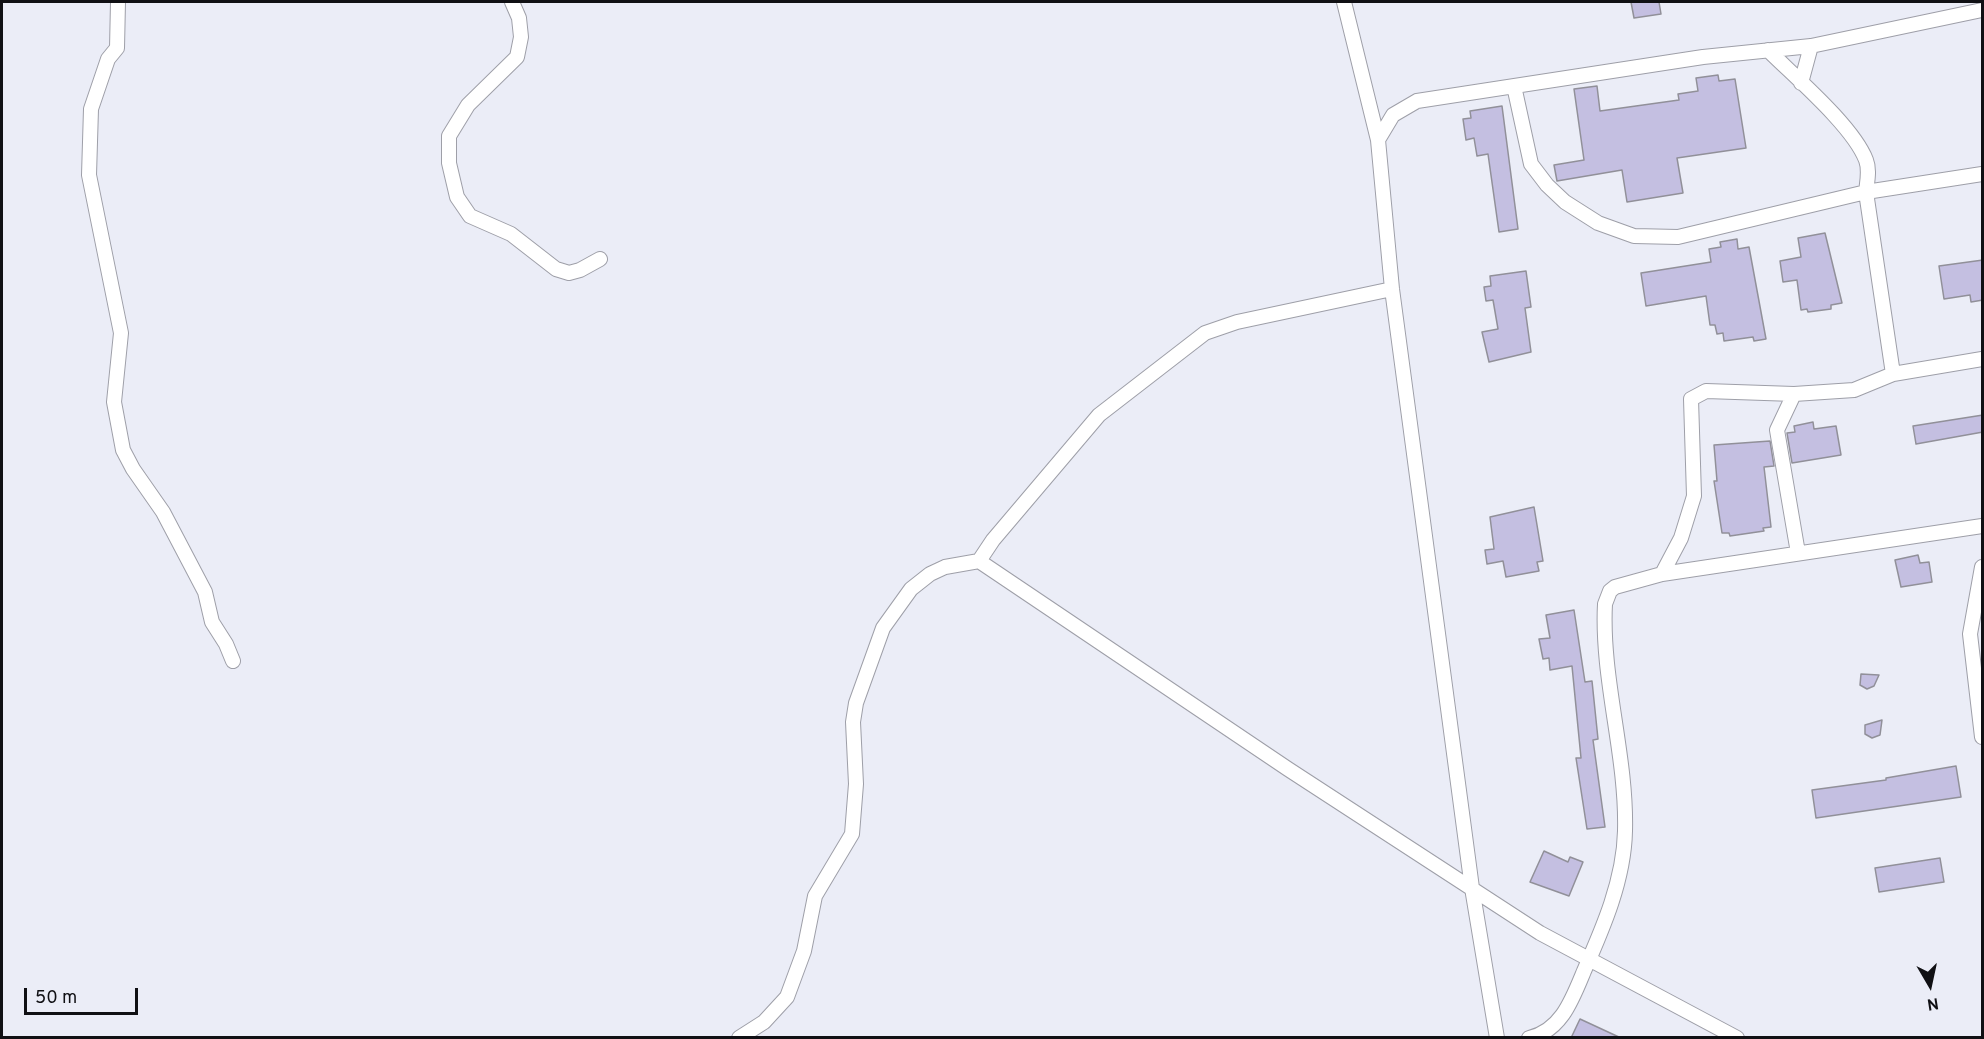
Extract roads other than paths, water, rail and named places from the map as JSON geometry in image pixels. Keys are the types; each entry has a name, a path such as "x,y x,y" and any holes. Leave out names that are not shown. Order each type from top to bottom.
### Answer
{"street":[{"path":"118,2 117,48 108,59 91,109 89,175 121,333 114,392 118,430 123,450 133,469 163,513 205,592 212,622 226,644 233,661"},
{"path":"512,2 519,18 521,37 517,57 468,105 449,136 449,163 457,197 470,216 511,234 556,269 568,273 600,260"},
{"path":"1344,2 1378,140 1392,289 1472,888 1497,1038"},
{"path":"1378,140 1393,115 1418,101 1704,57 1811,46 1983,10"},
{"path":"1801,83 1811,46"},
{"path":"1768,51 1834,116 1862,153 1868,171 1866,192 1893,374"},
{"path":"1514,86 1531,164 1547,185 1565,202 1598,224 1635,236 1678,237 1866,192 1983,174"},
{"path":"739,1038 764,1022 787,997 804,951 815,896 852,834 856,784 855,712 872,654 884,628 911,589 930,574 945,567 978,561 1099,416 1205,333 1237,322 1392,289"},
{"path":"1662,574 1681,538 1694,496 1691,399 1706,391 1794,394 1854,390 1893,374 1983,359"},
{"path":"1794,394 1777,430 1798,553"},
{"path":"1529,1038 1544,1034 1556,1025 1590,958 1614,895 1625,832 1605,603 1610,591 1616,587 1662,574 1983,526"},
{"path":"978,561 1288,769 1540,933 1737,1038"},
{"path":"1983,567 1970,634 1983,737"}]}
